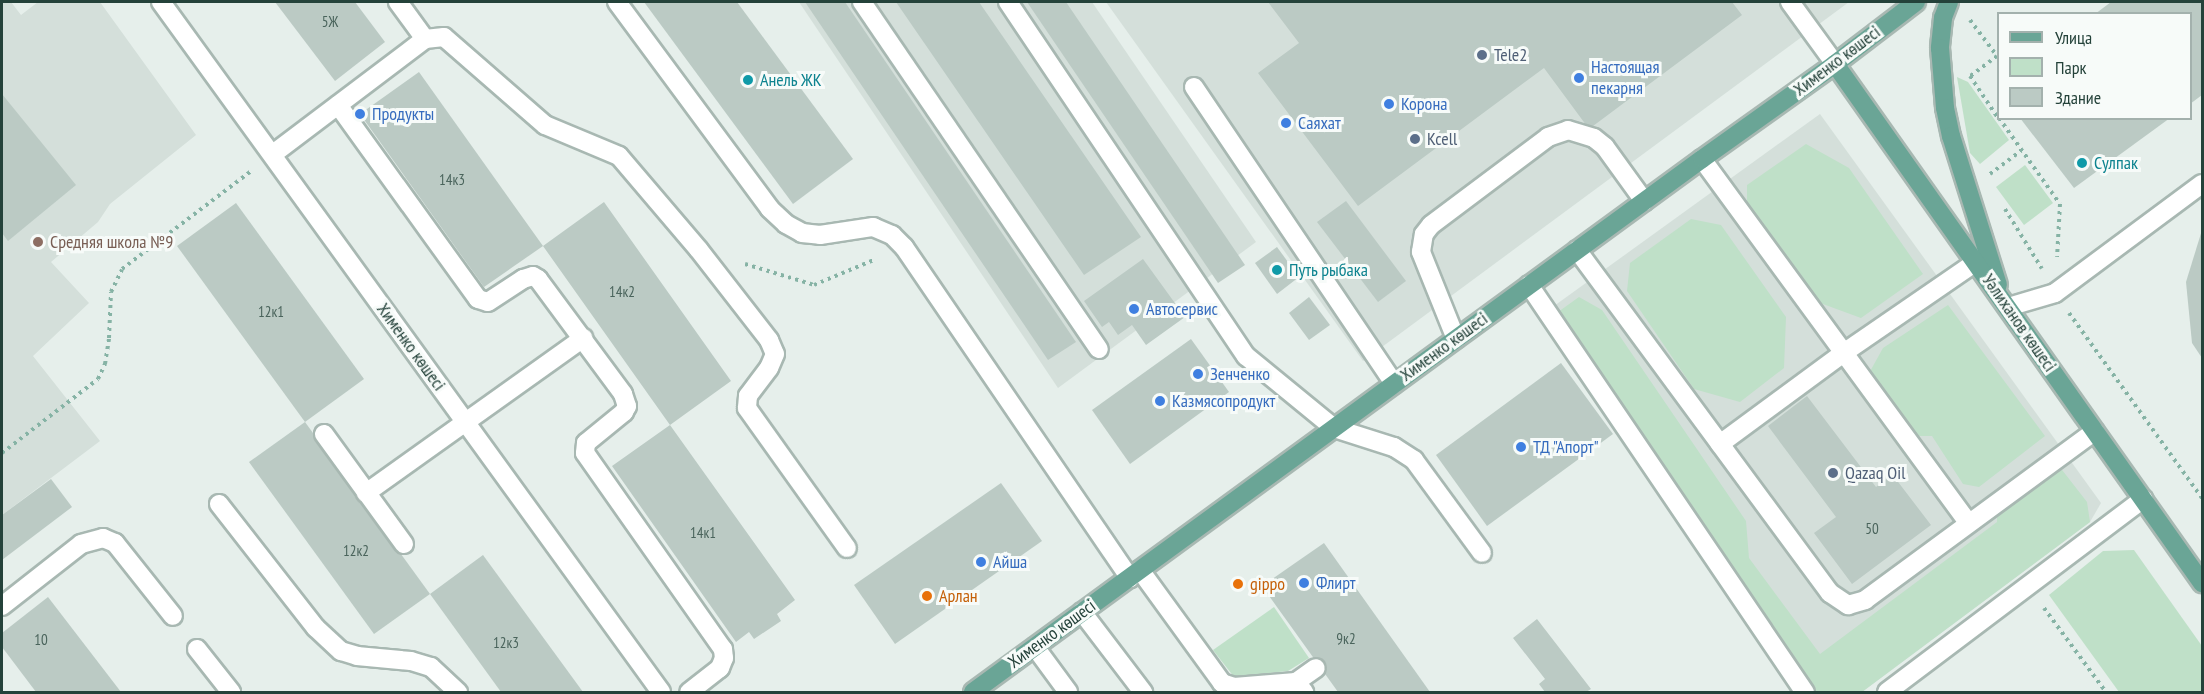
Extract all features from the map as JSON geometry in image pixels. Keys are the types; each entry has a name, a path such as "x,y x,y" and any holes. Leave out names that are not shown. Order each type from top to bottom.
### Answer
{"main road":[{"name":"Хименко көшесі","path":"973,693 1644,201 1835,64 1916,2"},
{"path":"1949,2 1943,18 1940,48 1945,108 1951,136 2005,304"},
{"name":"Уәлиханов көшесі","path":"1835,64 2202,583"}],"street":[{"name":"Хименко көшесі","path":"161,2 661,693"},
{"path":"398,2 425,39"},
{"path":"617,2 770,209 786,224 802,232 820,235 873,227 892,235 904,247 1135,574 1222,683 1234,687 1300,687 1316,668"},
{"path":"862,2 1099,348"},
{"path":"1008,2 1246,356 1334,428 1394,447 1414,460 1482,553"},
{"path":"1790,2 1835,64"},
{"path":"273,154 425,39 444,37 545,125 619,156 699,250 769,340 775,354 769,368 748,396 747,408 847,548"},
{"path":"1194,87 1394,384"},
{"path":"338,105 478,299 488,302 523,279 533,276 543,283 623,394 627,406 620,416 586,443 585,453 723,649 724,658 720,668 689,693"},
{"path":"1456,339 1424,261 1421,243 1424,234 1431,225 1548,137 1568,130 1581,132 1594,138 1605,147 1644,201"},
{"path":"1702,159 1968,524"},
{"path":"2005,304 2055,294 2202,184"},
{"path":"1577,250 1830,593 1848,605 1865,600 2095,431"},
{"path":"1720,444 1842,354 1976,262"},
{"path":"1529,285 1805,693"},
{"path":"366,493 583,338"},
{"path":"324,434 404,544"},
{"path":"1887,693 2143,499"},
{"path":"219,504 316,628 341,651 357,657 411,661 430,667 458,693"},
{"path":"2,606 81,544 104,538 115,543 173,616"},
{"path":"1082,612 1143,693"},
{"path":"1035,647 1068,693"},
{"path":"197,649 231,693"}],"path":[{"path":"1970,10 1969,18 1997,57 1970,76 1997,115"},
{"path":"2000,120 2060,204 2055,294"},
{"path":"1983,179 2021,151"},
{"path":"2,453 98,379 105,364 108,346 111,292 122,269 273,154"},
{"path":"2001,205 2020,231 2055,294 2202,498"},
{"path":"741,263 814,285 904,247"},
{"path":"2028,585 2106,693"}],"shaded area":[{"name":"Средняя школа №9","path":"2,2 11,2 21,15 38,2 100,2 196,135 110,204 98,222 51,262 89,303 33,356 100,441 2,515"},
{"path":"799,2 1092,2 1256,242 1058,388"},
{"path":"1106,2 1849,2 1363,361"},
{"path":"1820,114 2101,503 2090,522 1862,692 1813,692 1554,306"}],"green space":[{"path":"1957,77 1968,82 2009,140 1980,164 1970,153"},
{"path":"1806,144 1849,168 1923,274 1861,318 1812,300 1747,209 1747,185"},
{"path":"2025,165 2053,203 2024,225 1996,187"},
{"path":"1691,219 1721,225 1786,317 1784,368 1740,402 1694,389 1627,291 1630,263"},
{"path":"1579,297 1602,310 1746,521 1749,558 1820,654 1997,522 1997,510 2059,466 2087,502 2090,522 1862,692 1813,692 1558,312"},
{"path":"1948,305 2045,436 1979,487 1963,484 1932,436 1913,436 1868,375 1883,348"},
{"path":"2134,550 2202,646 2202,692 2119,692 2049,595 2103,551"},
{"path":"1274,607 1309,658 1288,671 1234,677 1213,650"}],"building":[{"path":"275,2 355,2 385,42 335,81"},
{"name":"Анель ЖК","path":"644,2 737,2 853,159 793,204"},
{"path":"805,2 845,2 1076,342 1048,360"},
{"path":"896,2 979,2 1141,237 1084,275"},
{"path":"1027,2 1066,2 1245,265 1218,283"},
{"name":"Корона","path":"1268,2 1732,2 1742,15 1589,129 1544,68 1358,206 1258,73 1299,43"},
{"path":"2111,2 2202,2 2202,95 2192,102 2192,12 2098,12"},
{"path":"419,72 543,246 484,287 360,114"},
{"path":"2,94 76,185 8,241 2,233"},
{"name":"Сулпак","path":"2022,120 2167,120 2074,188"},
{"path":"1346,201 1406,281 1378,302 1317,222"},
{"path":"604,202 731,381 670,425 543,246"},
{"path":"236,203 364,379 305,422 177,246"},
{"path":"2202,230 2202,358 2192,343 2186,282"},
{"name":"Путь рыбака","path":"1277,247 1299,277 1277,294 1255,263"},
{"name":"Автосервис","path":"1143,259 1185,317 1146,345 1132,325 1118,335 1109,322 1102,327 1084,301"},
{"path":"1309,297 1330,325 1309,340 1289,313"},
{"name":"Казмясопродукт","path":"1191,339 1229,392 1130,464 1092,410"},
{"name":"ТД \"Апорт\"","path":"1561,363 1613,434 1487,526 1436,455"},
{"path":"1807,396 1876,487 1892,474 1931,525 1852,584 1814,533 1836,517 1768,426"},
{"path":"305,422 430,594 374,634 249,462"},
{"path":"670,425 795,600 777,614 781,621 754,639 749,632 736,642 612,466"},
{"path":"51,479 72,507 2,560 2,515"},
{"path":"1001,483 1042,541 895,644 854,585"},
{"path":"1324,543 1430,692 1338,692 1262,586"},
{"path":"483,555 583,692 501,692 430,594"},
{"path":"48,597 121,692 36,692 2,647 2,633"},
{"path":"1537,619 1591,689 1586,692 1545,692 1539,684 1545,679 1513,638"}],"place":[{"name":"Tele2","path":"1482,55"},
{"name":"Настоящая пекарня","path":"1579,78"},
{"name":"Анель ЖК","path":"748,80"},
{"name":"Корона","path":"1389,104"},
{"name":"Продукты","path":"360,114"},
{"name":"Саяхат","path":"1286,123"},
{"name":"Kcell","path":"1415,139"},
{"name":"Сулпак","path":"2082,163"},
{"name":"Средняя школа №9","path":"38,242"},
{"name":"Путь рыбака","path":"1277,270"},
{"name":"Автосервис","path":"1134,309"},
{"name":"Зенченко","path":"1198,374"},
{"name":"Казмясопродукт","path":"1160,401"},
{"name":"ТД \"Апорт\"","path":"1521,447"},
{"name":"Qazaq Oil","path":"1833,473"},
{"name":"Айша","path":"981,562"},
{"name":"Флирт","path":"1304,583"},
{"name":"gippo","path":"1238,584"},
{"name":"Арлан","path":"927,596"}]}
